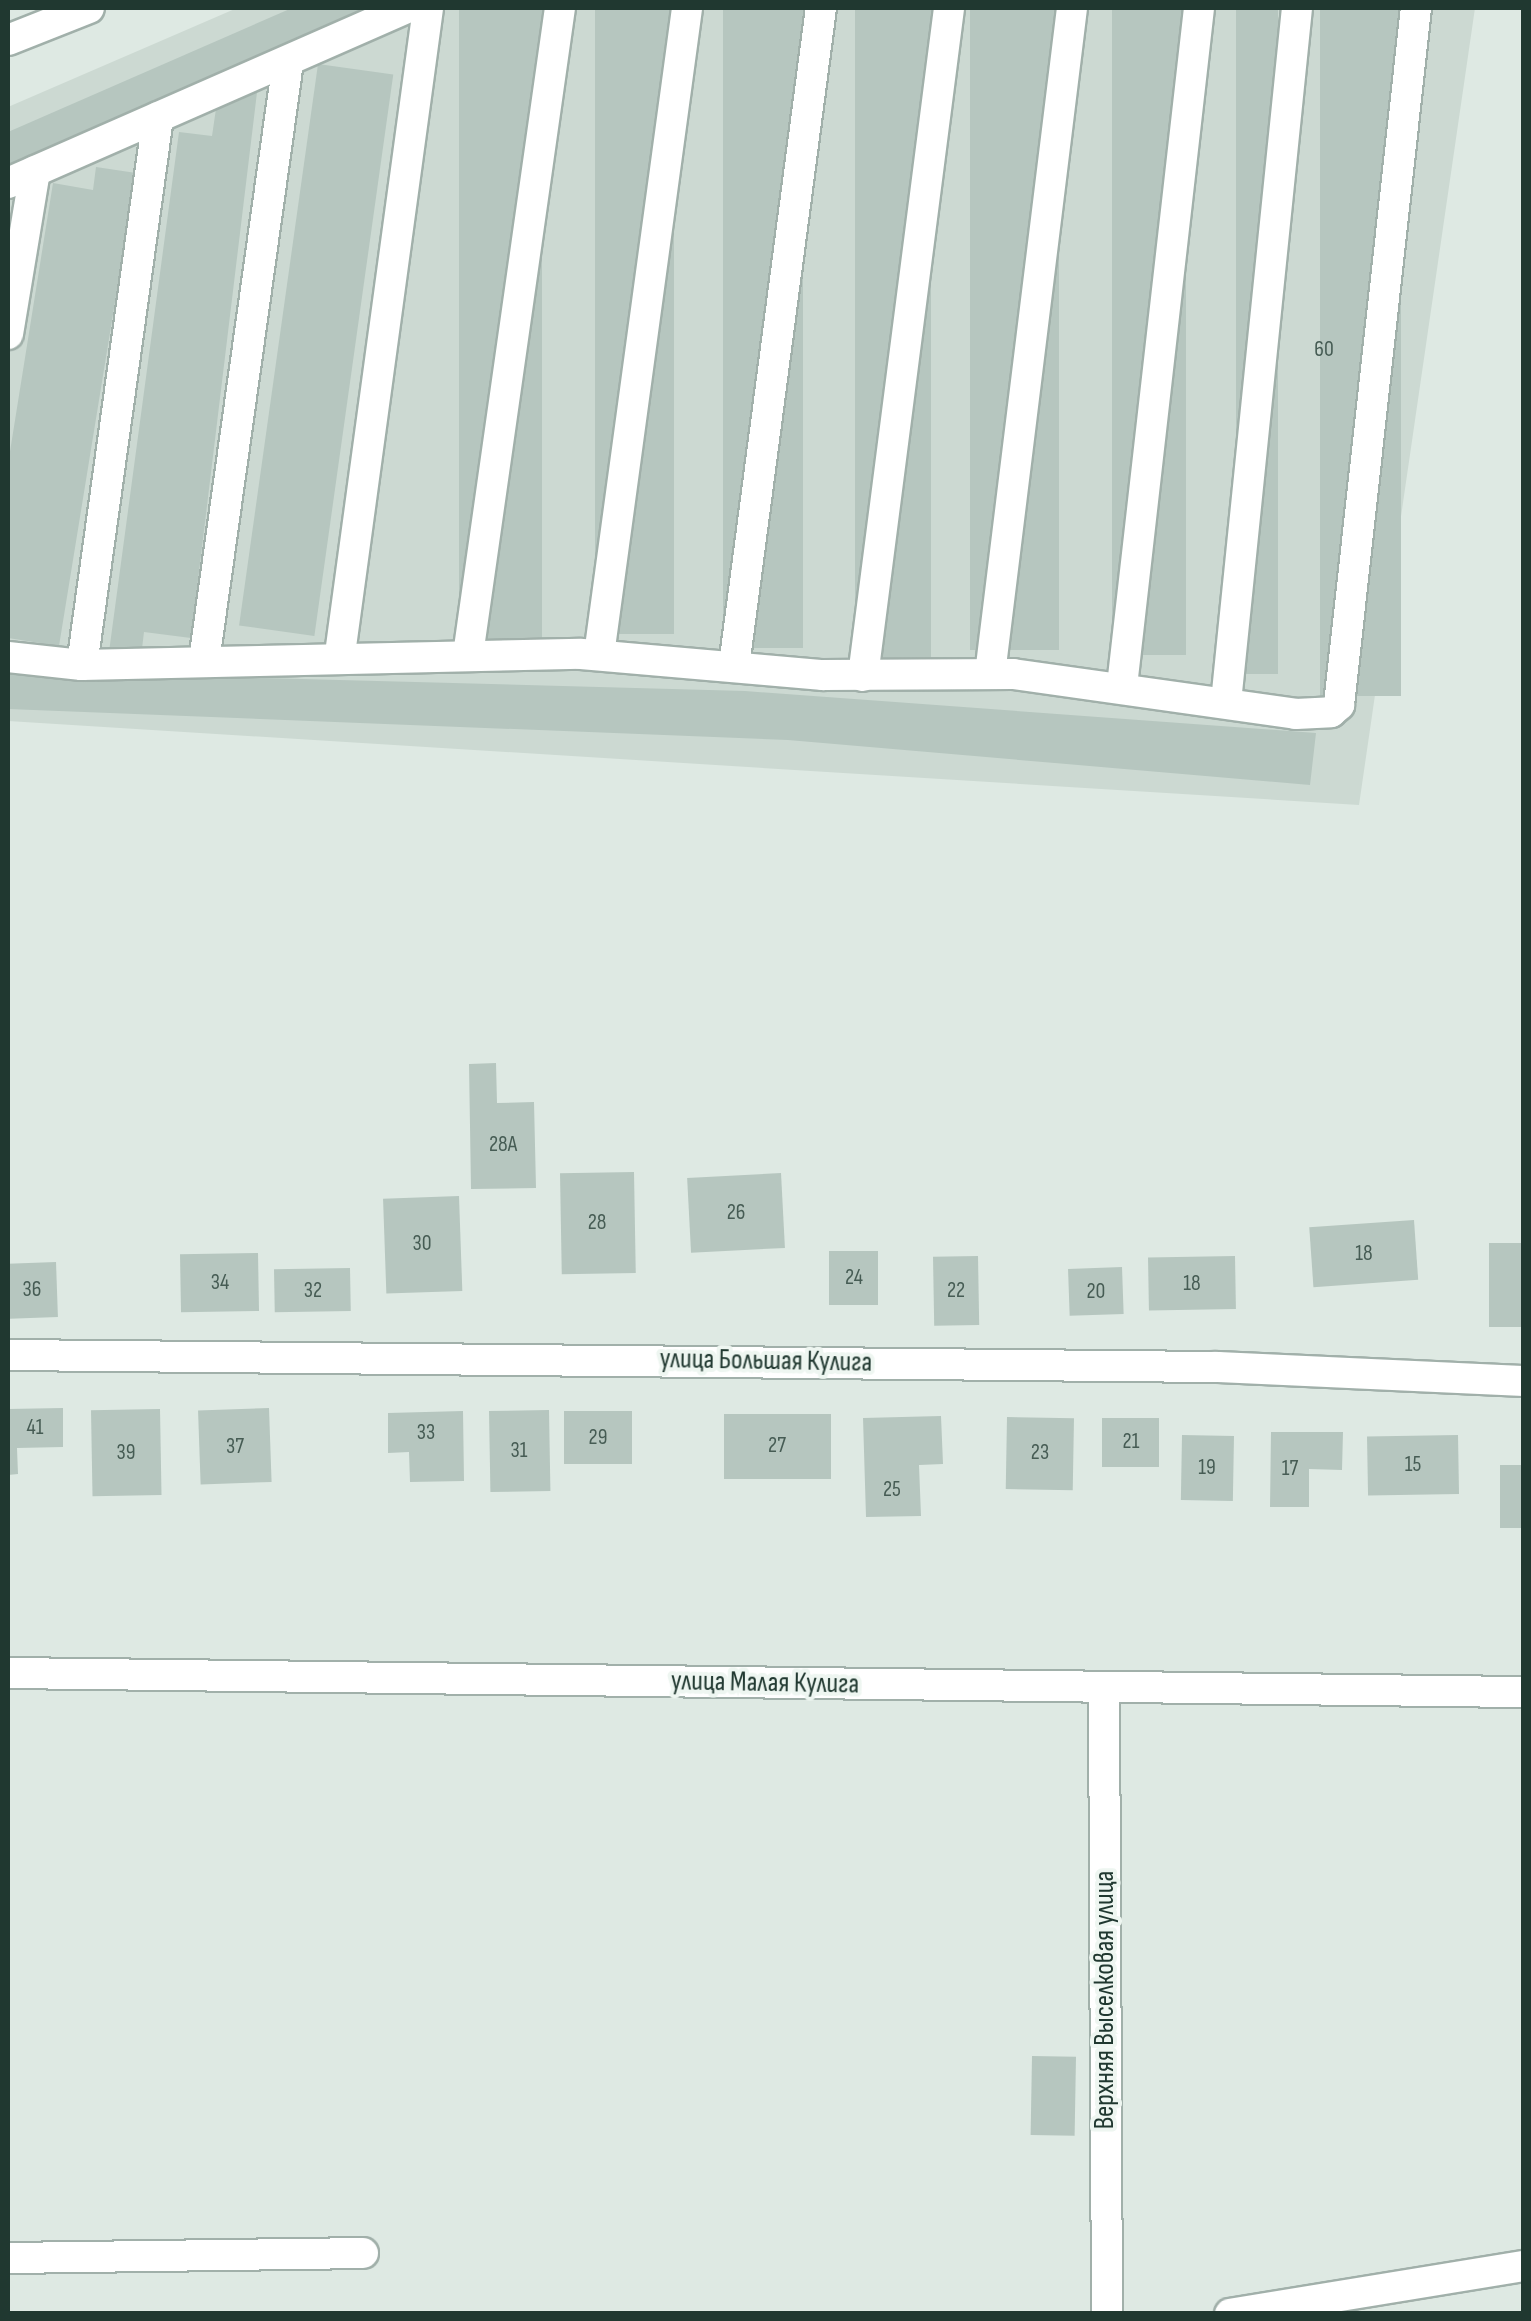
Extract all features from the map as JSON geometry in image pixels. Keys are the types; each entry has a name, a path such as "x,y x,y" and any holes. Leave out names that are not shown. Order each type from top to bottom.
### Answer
{"street":[{"path":"8,40 88,8"},
{"path":"8,334 21,177 407,8"},
{"path":"340,654 428,8"},
{"path":"468,654 560,8"},
{"path":"598,656 688,8"},
{"path":"734,666 821,8"},
{"path":"863,676 948,8"},
{"path":"990,674 1072,8"},
{"path":"1122,686 1199,8"},
{"path":"1226,702 1296,8"},
{"path":"8,657 82,664 340,654 598,656 863,676 990,674 1122,686 1296,714 1340,706 1416,8"},
{"path":"204,661 288,62"},
{"path":"82,664 158,117"},
{"name":"улица Большая Кулига","path":"8,1355 1217,1367 1524,1380"},
{"name":"улица Малая Кулига","path":"8,1673 1524,1692"},
{"name":"Верхняя Выселковая улица","path":"1104,1687 1107,2314"},
{"path":"8,2258 363,2253"},
{"path":"1230,2314 1524,2266"}],"shaded area":[{"path":"237,8 1475,8 1359,805 8,721 8,107"}],"building":[{"path":"292,8 380,8 8,171 8,132"},
{"path":"459,8 542,8 542,644 459,644"},
{"path":"595,8 674,8 674,634 595,634"},
{"path":"723,8 803,8 803,648 723,648"},
{"path":"855,8 931,8 931,666 855,666"},
{"path":"970,8 1059,8 1059,650 970,650"},
{"path":"1112,8 1186,8 1186,655 1112,655"},
{"path":"1236,8 1278,8 1278,674 1236,674"},
{"path":"1320,8 1401,8 1401,696 1320,696"},
{"path":"318,64 393,75 314,636 239,625"},
{"path":"259,76 191,638 144,632 141,657 109,652 179,132 212,136 217,102"},
{"path":"96,167 136,173 59,646 8,638 8,464 53,183 93,190"},
{"path":"8,671 745,691 1316,733 1310,785 788,740 8,709"},
{"path":"496,1063 497,1103 534,1102 536,1188 471,1189 469,1064"},
{"path":"634,1172 636,1273 562,1274 560,1173"},
{"path":"781,1173 785,1248 691,1253 687,1178"},
{"path":"459,1196 462,1291 386,1294 383,1199"},
{"path":"1414,1220 1418,1280 1313,1287 1309,1227"},
{"path":"1489,1243 1524,1243 1524,1327 1489,1327"},
{"path":"829,1251 878,1251 878,1305 829,1305"},
{"path":"258,1253 259,1311 181,1312 180,1254"},
{"path":"978,1256 979,1325 934,1326 933,1257"},
{"path":"1235,1256 1236,1309 1149,1311 1148,1258"},
{"path":"56,1262 58,1317 10,1319 8,1264"},
{"path":"1122,1267 1124,1314 1070,1316 1068,1269"},
{"path":"350,1268 351,1311 275,1312 274,1269"},
{"path":"63,1408 63,1447 17,1448 18,1474 8,1475 8,1409"},
{"path":"269,1408 272,1482 201,1484 198,1410"},
{"path":"160,1409 162,1495 93,1496 91,1410"},
{"path":"549,1410 550,1491 490,1492 489,1411"},
{"path":"463,1411 464,1481 410,1482 409,1452 388,1453 388,1413"},
{"path":"564,1411 632,1411 632,1464 564,1464"},
{"path":"724,1414 831,1414 831,1479 724,1479"},
{"path":"941,1416 943,1464 919,1465 921,1516 866,1517 863,1418"},
{"path":"1007,1417 1074,1418 1073,1490 1006,1489"},
{"path":"1102,1418 1159,1418 1159,1467 1102,1467"},
{"path":"1271,1432 1343,1432 1342,1470 1309,1469 1309,1507 1270,1507"},
{"path":"1182,1435 1234,1436 1233,1501 1181,1500"},
{"path":"1458,1435 1459,1494 1368,1496 1367,1437"},
{"path":"1500,1465 1524,1465 1524,1528 1500,1528"},
{"path":"1032,2056 1076,2057 1075,2136 1031,2135"}]}
